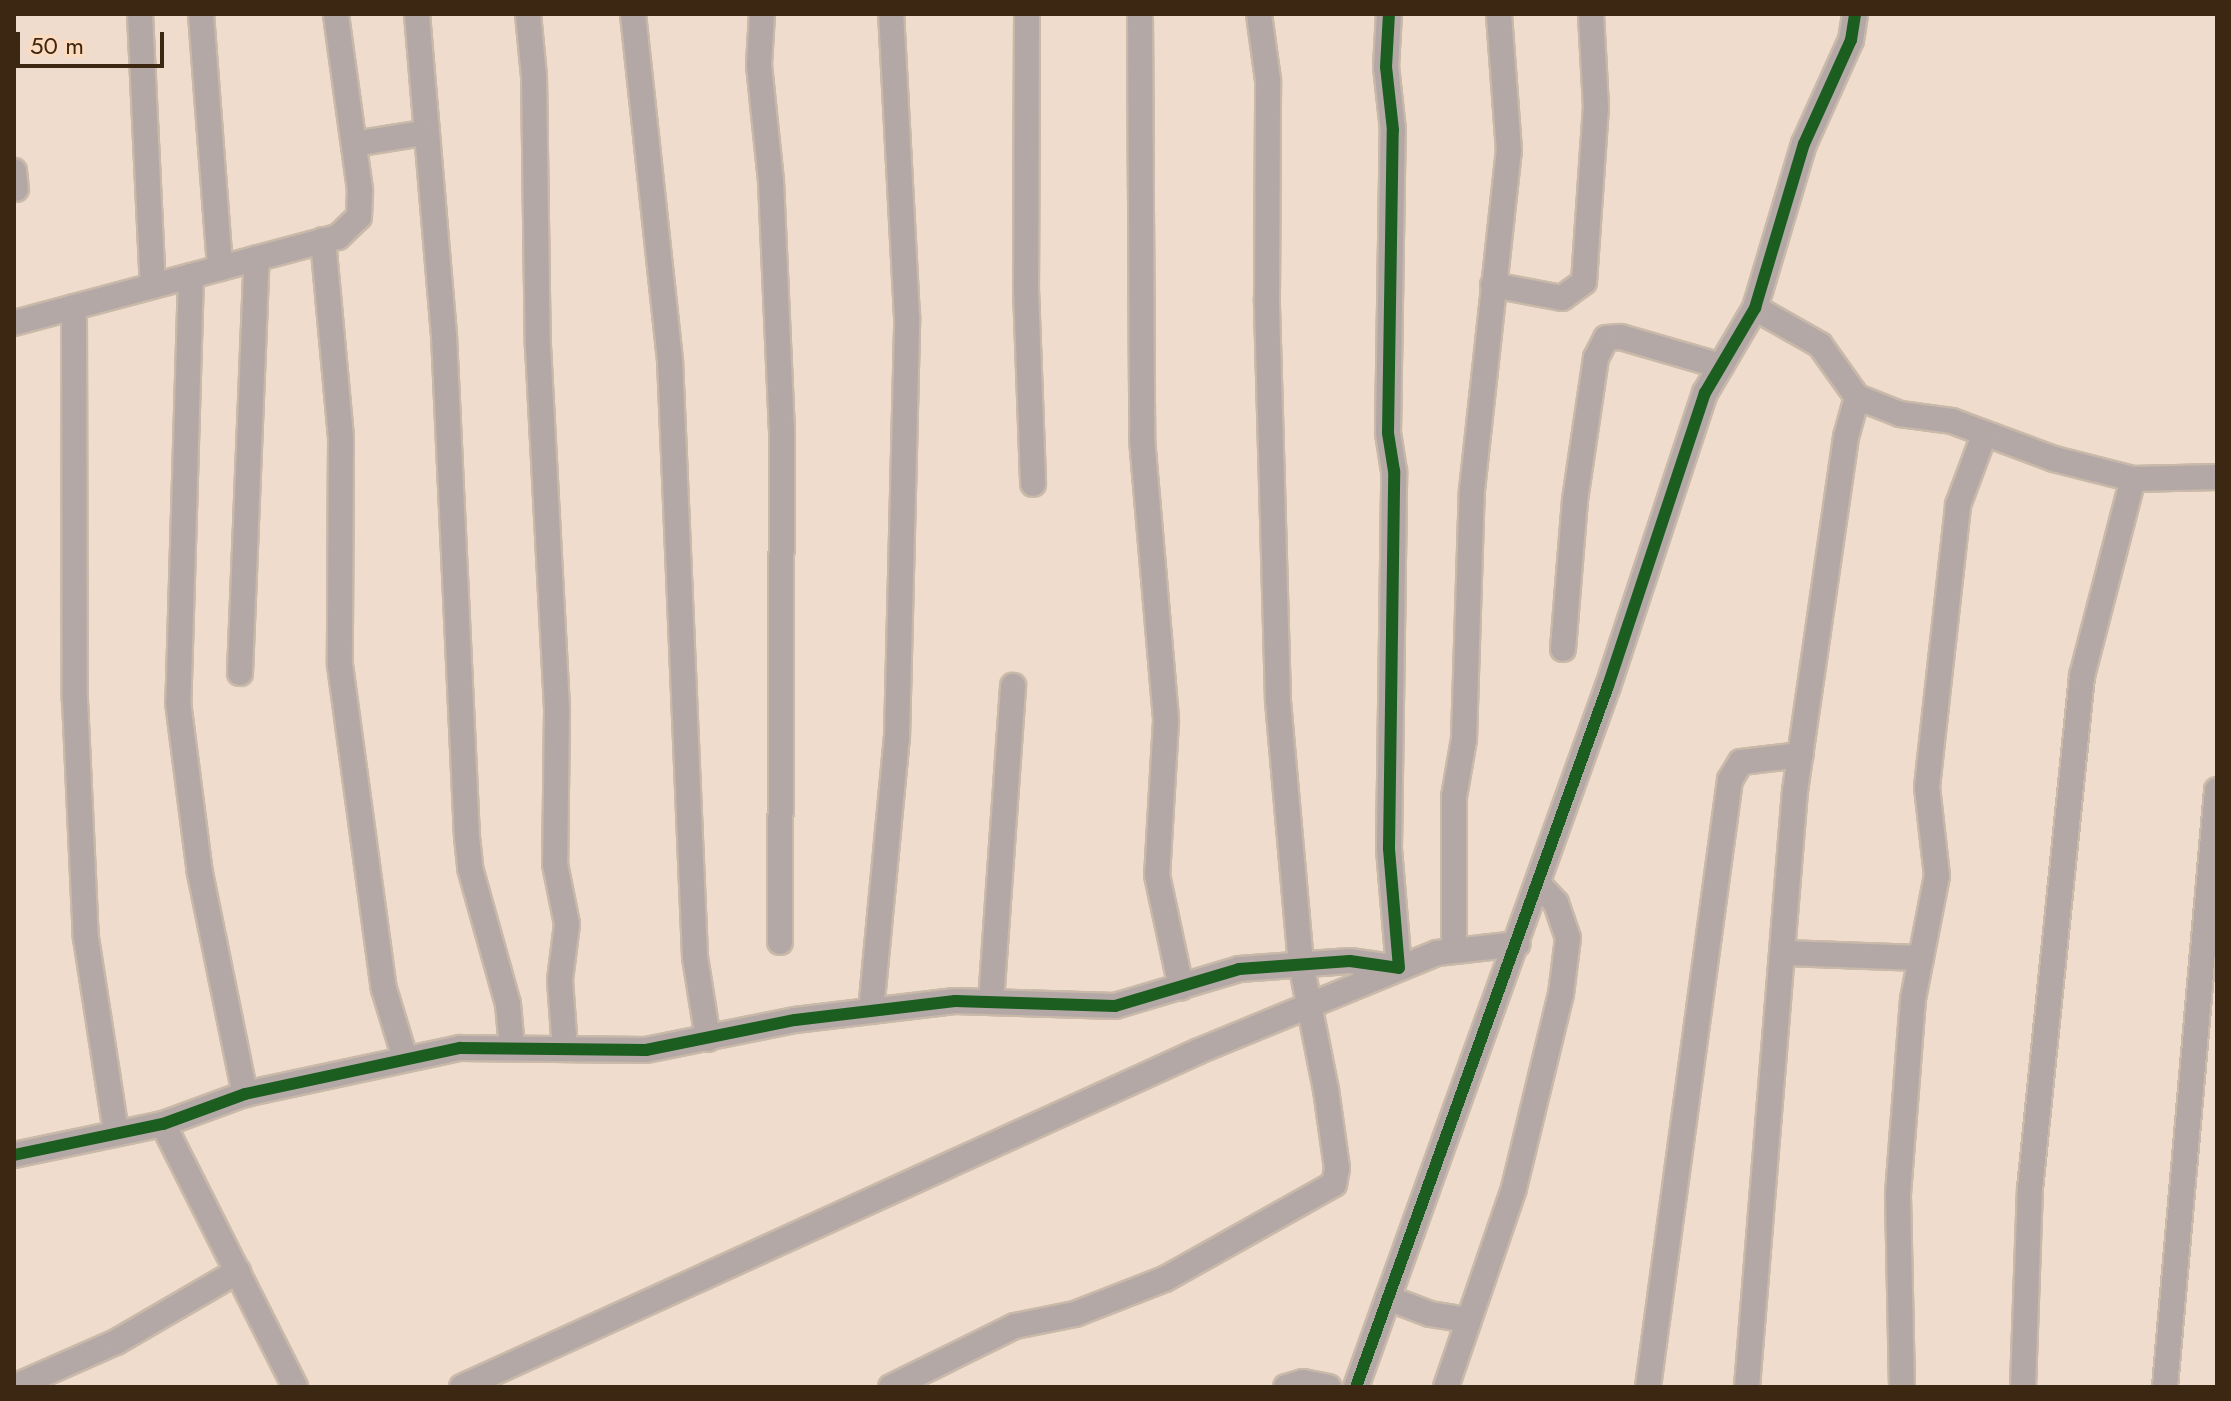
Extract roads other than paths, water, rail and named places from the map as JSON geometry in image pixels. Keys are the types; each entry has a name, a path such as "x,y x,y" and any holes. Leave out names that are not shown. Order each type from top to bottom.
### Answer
{"street":[{"path":"140,14 153,286"},
{"path":"201,14 220,268"},
{"path":"14,323 338,237 359,217 354,144 336,14"},
{"path":"417,14 423,133 444,335 467,837 470,868 508,1004 512,1048"},
{"path":"528,14 534,76 538,346 557,711 555,864 567,924 560,980 565,1049"},
{"path":"633,14 670,360 695,957 708,1039"},
{"path":"762,14 759,65 771,181 782,429 780,942"},
{"path":"871,1011 897,738 907,317 891,14"},
{"path":"1027,14 1026,289 1033,484"},
{"path":"1140,14 1142,439 1166,721 1157,875 1181,987"},
{"path":"891,1387 1015,1326 1075,1314 1165,1279 1334,1184 1337,1168 1311,1005 1301,964 1278,700 1267,298 1268,80 1259,14"},
{"path":"1389,14 1386,67 1393,130 1388,417 1394,471 1389,848 1399,968"},
{"path":"1454,950 1454,797 1464,739 1472,490 1509,151 1499,14"},
{"path":"1493,285 1562,298 1584,282 1596,107 1591,14"},
{"path":"1356,1387 1517,944 1705,393 1755,308 1804,144 1851,40 1855,14"},
{"path":"354,144 423,133"},
{"path":"323,240 341,438 340,665 384,989 405,1058"},
{"path":"240,673 257,258"},
{"path":"191,276 178,702 200,873 245,1094"},
{"path":"74,307 75,700 86,938 116,1131"},
{"path":"1755,308 1820,345 1857,397 1900,414 1952,421 1984,435 2133,479 2217,477"},
{"path":"1563,649 1575,500 1596,358 1606,338 1621,337 1721,366"},
{"path":"1747,1387 1801,755 1844,452 1857,397"},
{"path":"1902,1387 1898,1194 1913,999 1937,876 1927,787 1958,505 1984,435"},
{"path":"2023,1387 2030,1189 2082,676 2133,479"},
{"path":"991,1002 1013,686"},
{"path":"1648,1387 1730,780 1741,762 1801,755"},
{"path":"2165,1387 2217,790"},
{"path":"1446,1387 1514,1188 1561,994 1568,938 1556,903 1538,884"},
{"path":"462,1387 641,1302 797,1237 1199,1051 1399,968 1454,950 1517,944"},
{"path":"1784,953 1921,958"},
{"path":"14,1155 116,1131 163,1124 245,1094 460,1048 646,1050 795,1020 871,1011 991,1002 1115,1006 1239,969 1350,961 1399,968"},
{"path":"163,1124 295,1387"},
{"path":"14,1387 116,1342 238,1271"},
{"path":"1388,1298 1430,1314 1469,1320"},
{"path":"1286,1387 1303,1382 1329,1387"}]}
